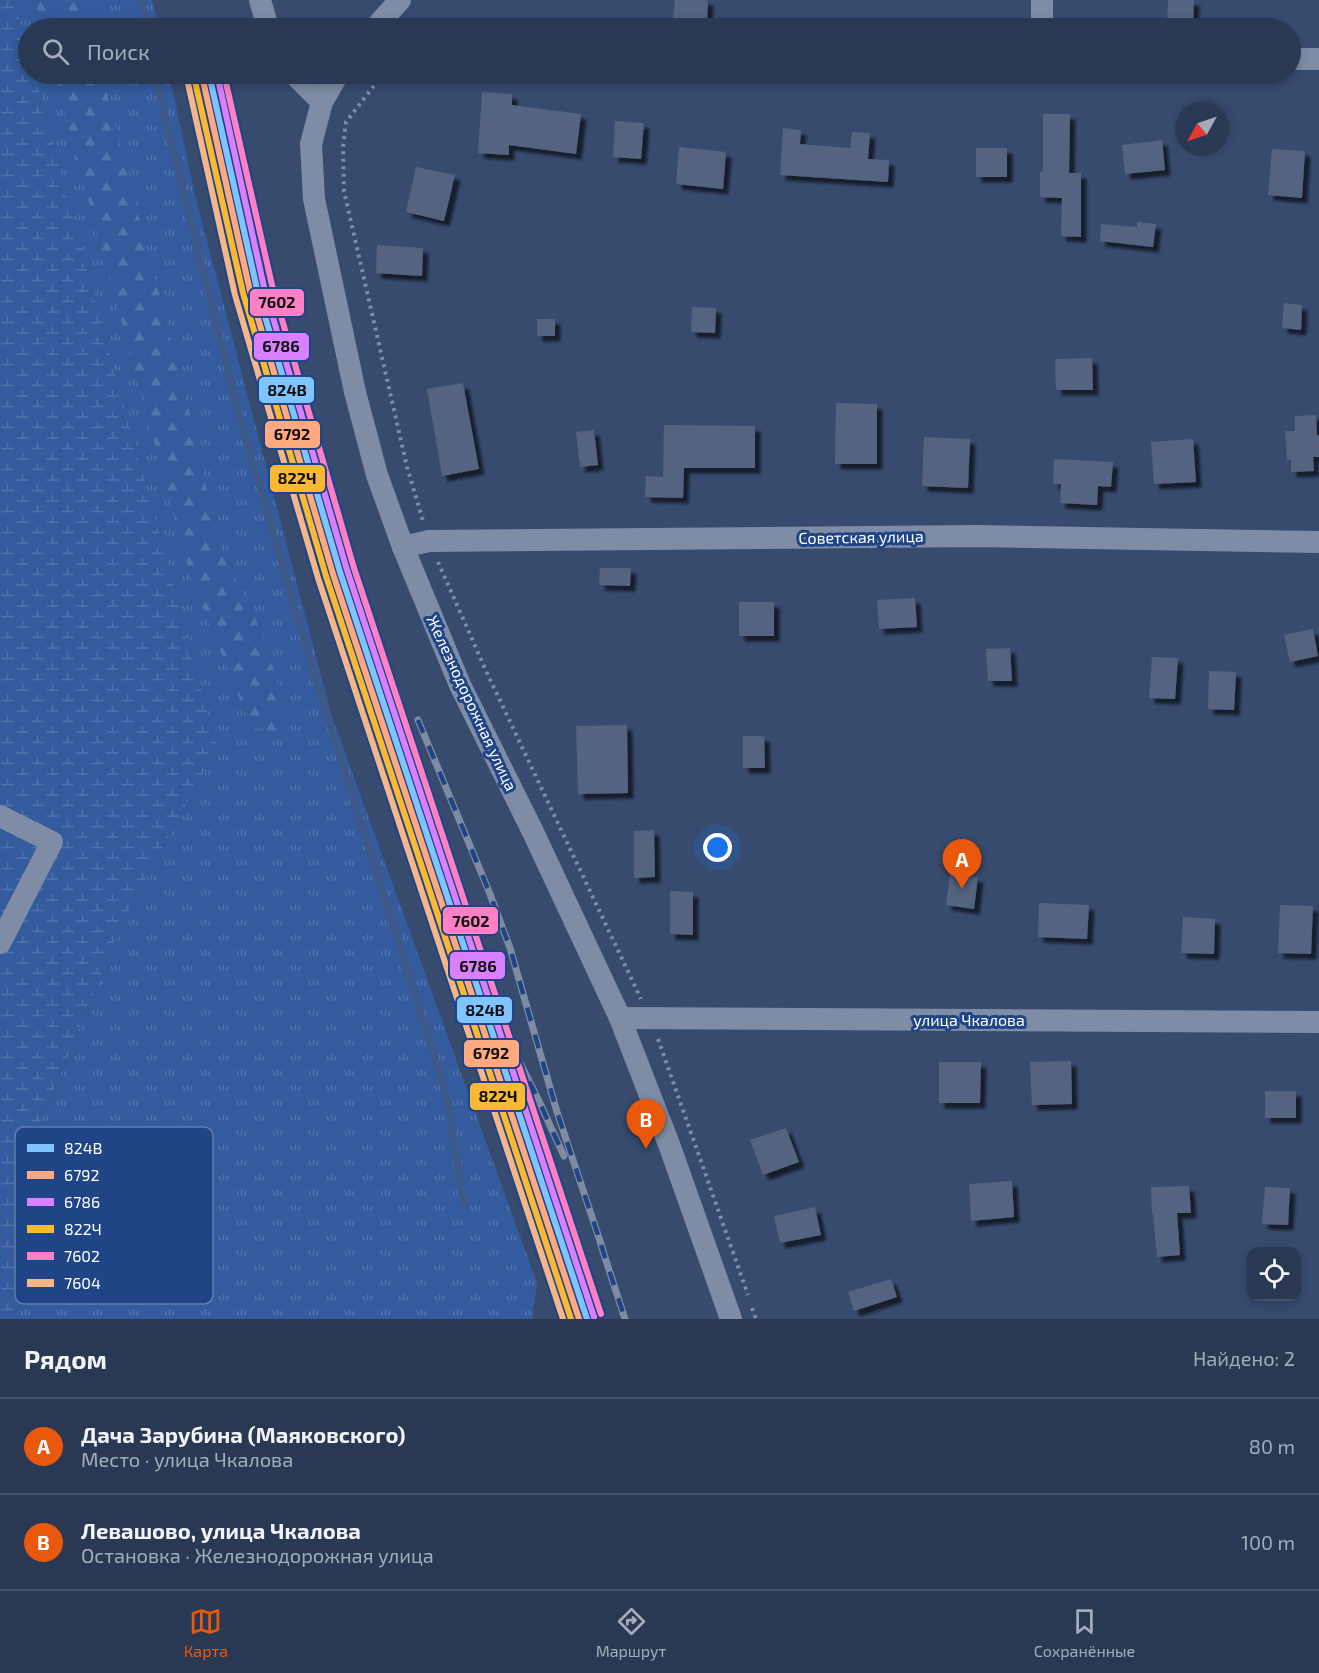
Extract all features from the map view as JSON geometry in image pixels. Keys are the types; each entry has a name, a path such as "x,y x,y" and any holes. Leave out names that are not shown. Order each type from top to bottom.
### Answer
{"street":[{"path":"260,0 265,18"},
{"path":"384,18 400,0"},
{"path":"1042,0 1042,18"},
{"path":"1301,59 1319,59"},
{"path":"304,84 322,102"},
{"name":"Железнодорожная улица","path":"332,84 322,102 311,144 314,199 355,392 377,475 403,547 460,685 533,832 620,1018 670,1147 731,1319"},
{"name":"Советская улица","path":"403,547 429,541 976,536 1319,542"},
{"path":"0,816 52,842 0,943"},
{"name":"улица Чкалова","path":"620,1018 1319,1022"}],"path":[{"path":"375,84 346,122 343,147 344,190 407,467 429,541 492,684 651,1018 756,1319"}],"green space":[{"path":"0,0 14,0 19,18 18,84 37,84 217,747 124,919 39,1127 15,1127 13,1319 0,1319"},
{"path":"14,0 152,0 156,18 19,18"},
{"path":"35,0 89,0 92,18 40,18"},
{"path":"37,84 171,84 195,195 331,714 537,1283 532,1319 13,1319 15,1228 15,1304 213,1304 213,1127 39,1127 124,919 217,747"},
{"path":"57,84 105,84 188,406 219,544 262,633 285,707 277,732 251,727 191,578"}],"building":[{"path":"675,0 708,0 707,18 673,18"},
{"path":"1168,0 1194,0 1193,18 1167,18"},
{"path":"482,92 512,94 512,105 581,114 576,154 509,145 509,155 478,153"},
{"path":"1043,114 1070,114 1069,173 1081,173 1081,237 1061,236 1062,198 1040,197 1040,172 1043,172"},
{"path":"615,121 644,123 641,159 613,157"},
{"path":"783,128 801,130 800,144 850,148 852,132 870,133 868,159 889,160 888,182 780,175"},
{"path":"1162,140 1165,170 1125,174 1122,145"},
{"path":"679,147 726,152 723,189 676,184"},
{"path":"976,148 1007,148 1007,177 976,177"},
{"path":"1272,149 1305,151 1302,198 1268,195"},
{"path":"416,167 455,175 444,221 406,212"},
{"path":"1137,222 1156,224 1153,247 1100,241 1101,224 1137,227"},
{"path":"377,245 423,248 422,276 376,273"},
{"path":"1284,303 1302,305 1301,330 1282,328"},
{"path":"692,307 716,308 715,333 691,332"},
{"path":"537,319 555,319 555,336 537,336"},
{"path":"1092,358 1093,390 1056,390 1055,359"},
{"path":"463,383 479,469 442,476 427,389"},
{"path":"836,403 877,404 877,464 835,464"},
{"path":"1316,415 1319,457 1313,457 1314,471 1291,472 1291,460 1287,460 1285,431 1295,431 1295,416"},
{"path":"664,425 755,426 755,468 684,468 683,498 645,497 646,476 663,477"},
{"path":"594,430 598,465 580,467 576,432"},
{"path":"924,437 970,439 968,488 922,486"},
{"path":"1193,439 1196,482 1154,484 1151,442"},
{"path":"1054,459 1113,462 1111,487 1098,486 1097,505 1060,503 1061,484 1053,484"},
{"path":"600,568 631,568 630,586 599,585"},
{"path":"915,598 917,627 879,629 877,600"},
{"path":"739,602 774,602 774,636 739,636"},
{"path":"1313,629 1318,656 1290,662 1284,635"},
{"path":"1010,648 1012,681 988,681 986,649"},
{"path":"1152,657 1178,658 1175,699 1149,698"},
{"path":"1209,671 1236,672 1234,710 1208,709"},
{"path":"627,725 628,793 578,794 576,726"},
{"path":"743,736 764,736 765,768 743,768"},
{"path":"654,830 655,877 634,878 634,831"},
{"path":"950,874 978,877 974,909 946,905"},
{"path":"670,891 693,892 693,935 670,934"},
{"path":"1039,903 1089,905 1087,939 1038,937"},
{"path":"1280,905 1313,906 1311,954 1278,953"},
{"path":"1183,917 1215,919 1214,954 1181,953"},
{"path":"1071,1061 1072,1104 1032,1105 1030,1062"},
{"path":"939,1062 981,1062 980,1103 939,1103"},
{"path":"1265,1091 1296,1091 1296,1118 1265,1118"},
{"path":"786,1128 799,1162 763,1175 750,1140"},
{"path":"1012,1181 1014,1217 971,1221 969,1184"},
{"path":"1189,1186 1191,1213 1177,1213 1180,1255 1157,1257 1151,1187"},
{"path":"1265,1187 1290,1188 1288,1225 1262,1224"},
{"path":"815,1207 821,1235 780,1243 774,1216"},
{"path":"891,1279 897,1297 854,1311 848,1292"}],"waterway":[{"path":"142,0 145,18"},
{"path":"158,84 238,411 309,657 447,1097 464,1205"}],"railway":[{"path":"418,720 510,948 557,1112 603,1250"},
{"path":"467,956 564,1156"},
{"path":"601,1245 625,1319"}],"transit line":[{"name":"7604","path":"188,84 235,295 318,578 563,1319"},
{"name":"822Ч","path":"196,84 243,293 326,576 571,1319"},
{"name":"6792","path":"204,84 250,291 333,574 579,1319"},
{"name":"824В","path":"211,84 257,289 340,572 587,1319"},
{"name":"6786","path":"219,84 264,287 347,570 594,1317"},
{"name":"7602","path":"226,84 272,285 354,568 601,1314"}],"place":[{"name":"Дача Зарубина (Маяковского)","path":"962,889"},
{"name":"Левашово, улица Чкалова","path":"646,1149"}]}
